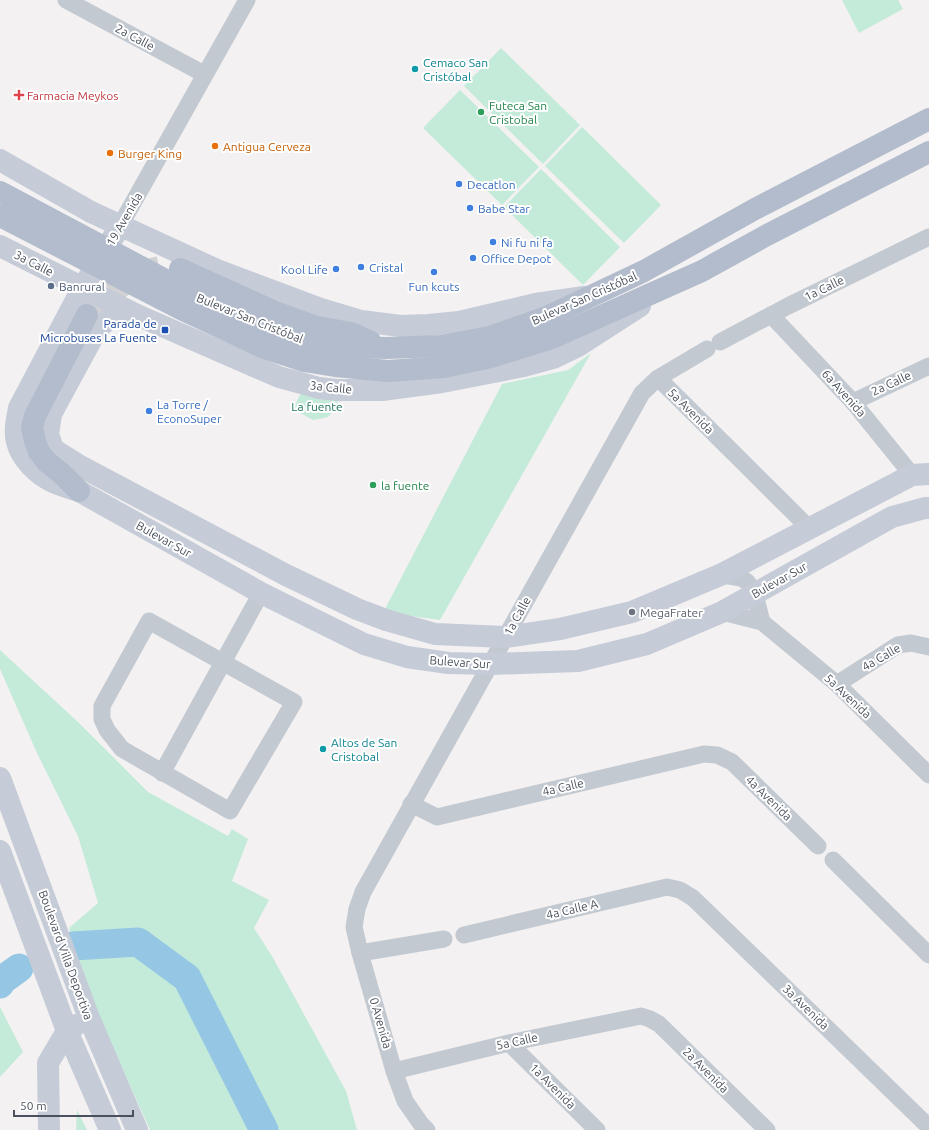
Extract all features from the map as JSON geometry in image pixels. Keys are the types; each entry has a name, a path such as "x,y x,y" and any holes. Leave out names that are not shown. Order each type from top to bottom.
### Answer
{"main road":[{"name":"Bulevar San Cristóbal","path":"0,192 203,300 300,339 334,347 387,348 441,346 490,337 547,317 644,271 755,209 929,119"},
{"name":"Bulevar San Cristóbal","path":"0,216 181,309 255,344 304,361 335,366 388,371 444,367 491,357 552,338 702,271 767,235 929,152"},
{"path":"0,160 64,198 120,226 217,270 321,309 362,321 401,326 459,322 536,304 589,296"},
{"name":"19 Avenida","path":"17,442 16,425 19,408 83,288 120,226"},
{"path":"0,232 59,247"},
{"name":"3a Calle","path":"0,246 137,315 279,377 319,388 337,390 382,390 442,382 524,366 553,358 578,346 670,286"},
{"path":"180,269 275,312 317,326 350,333 387,348"},
{"path":"279,377 296,330 299,315 297,308 288,297"},
{"path":"80,491 62,473 47,462 39,452 32,427 35,416 87,314"},
{"name":"Bulevar Sur","path":"137,315 122,314 103,322 96,331 51,414 48,434 53,449 80,466 279,571 357,609 386,620 435,634 505,637 560,629 632,612 720,575 809,528 921,475"},
{"name":"Bulevar Sur","path":"17,442 25,458 36,470 53,482 80,491 261,592 364,644 407,657 448,663 490,664 578,661 647,644 722,612 892,516 929,508"},
{"name":"Boulevard Villa Deportiva","path":"0,778 89,1018 137,1130"},
{"name":"Boulevard Villa Deportiva","path":"0,851 67,1031 110,1130"},
{"path":"49,1130 48,1063 67,1031 89,1018"}],"street":[{"name":"2a Calle","path":"66,0 204,74"},
{"name":"19 Avenida","path":"120,226 204,74 247,0"},
{"name":"1a Calle","path":"357,909 363,892 411,804 642,393 658,378 771,315 929,237"},
{"name":"6a Avenida","path":"771,315 921,475"},
{"name":"2a Calle","path":"853,402 929,366"},
{"name":"5a Avenida","path":"658,378 809,528"},
{"path":"720,575 743,580 750,587 754,594 762,622"},
{"path":"162,773 261,592"},
{"name":"5a Avenida","path":"722,612 762,622 837,684 929,775"},
{"path":"149,621 224,662 294,702 230,812 122,749 107,730 102,719 102,706 149,621"},
{"name":"4a Calle","path":"837,684 898,645 911,643 929,647"},
{"name":"4a Calle","path":"411,804 438,817 704,754 717,755"},
{"name":"4a Avenida","path":"717,755 732,762 818,846"},
{"path":"833,860 929,955"},
{"name":"4a Calle A","path":"464,935 667,887 680,890"},
{"name":"3a Avenida","path":"680,890 693,898 929,1127"},
{"name":"0 Avenida","path":"357,909 354,926 360,953 394,1071 405,1101 426,1130"},
{"path":"360,953 444,939"},
{"name":"5a Calle","path":"394,1071 509,1042 641,1016"},
{"name":"2a Avenida","path":"641,1016 650,1018 659,1024 767,1130"},
{"name":"1a Avenida","path":"509,1042 597,1130"}],"green space":[{"path":"842,0 898,0 903,9 859,33"},
{"path":"501,48 580,125 543,164 464,86"},
{"path":"460,90 539,167 502,205 423,128"},
{"path":"582,127 661,205 624,243 545,166"},
{"path":"541,169 620,247 583,285 504,207"},
{"path":"591,353 440,620 411,616 385,609 502,384 568,370"},
{"name":"La fuente","path":"303,389 337,396 338,405 328,417 313,420 293,409"},
{"path":"0,650 78,722 148,792 228,836 232,829 248,839 232,881 269,900 254,928 272,956 346,1091 357,1130 150,1130 85,985 69,928 98,903 78,836 37,753 0,669"},
{"path":"0,1007 23,1052 0,1077"},
{"path":"77,1110 87,1130 76,1130"}],"waterway":[{"path":"73,946 138,942 187,978 264,1130"},
{"path":"0,984 1,981 19,968"}],"tunnel":[{"path":"87,315 97,304 143,271 165,266 180,269"}],"place":[{"name":"Cemaco San Cristóbal","path":"415,69"},
{"name":"Farmacia Meykos","path":"19,95"},
{"name":"Futeca San Cristobal","path":"481,112"},
{"name":"Antigua Cerveza","path":"215,146"},
{"name":"Burger King","path":"110,153"},
{"name":"Decatlon","path":"459,184"},
{"name":"Babe Star","path":"470,208"},
{"name":"Ni fu ni fa","path":"493,242"},
{"name":"Office Depot","path":"473,258"},
{"name":"Cristal","path":"361,267"},
{"name":"Kool Life","path":"336,269"},
{"name":"Fun kcuts","path":"434,272"},
{"name":"Banrural","path":"51,286"},
{"name":"Parada de Microbuses La Fuente","path":"165,330"},
{"name":"La Torre / EconoSuper","path":"149,411"},
{"name":"la fuente","path":"373,485"},
{"name":"MegaFrater","path":"632,612"},
{"name":"Altos de San Cristobal","path":"323,749"}]}
